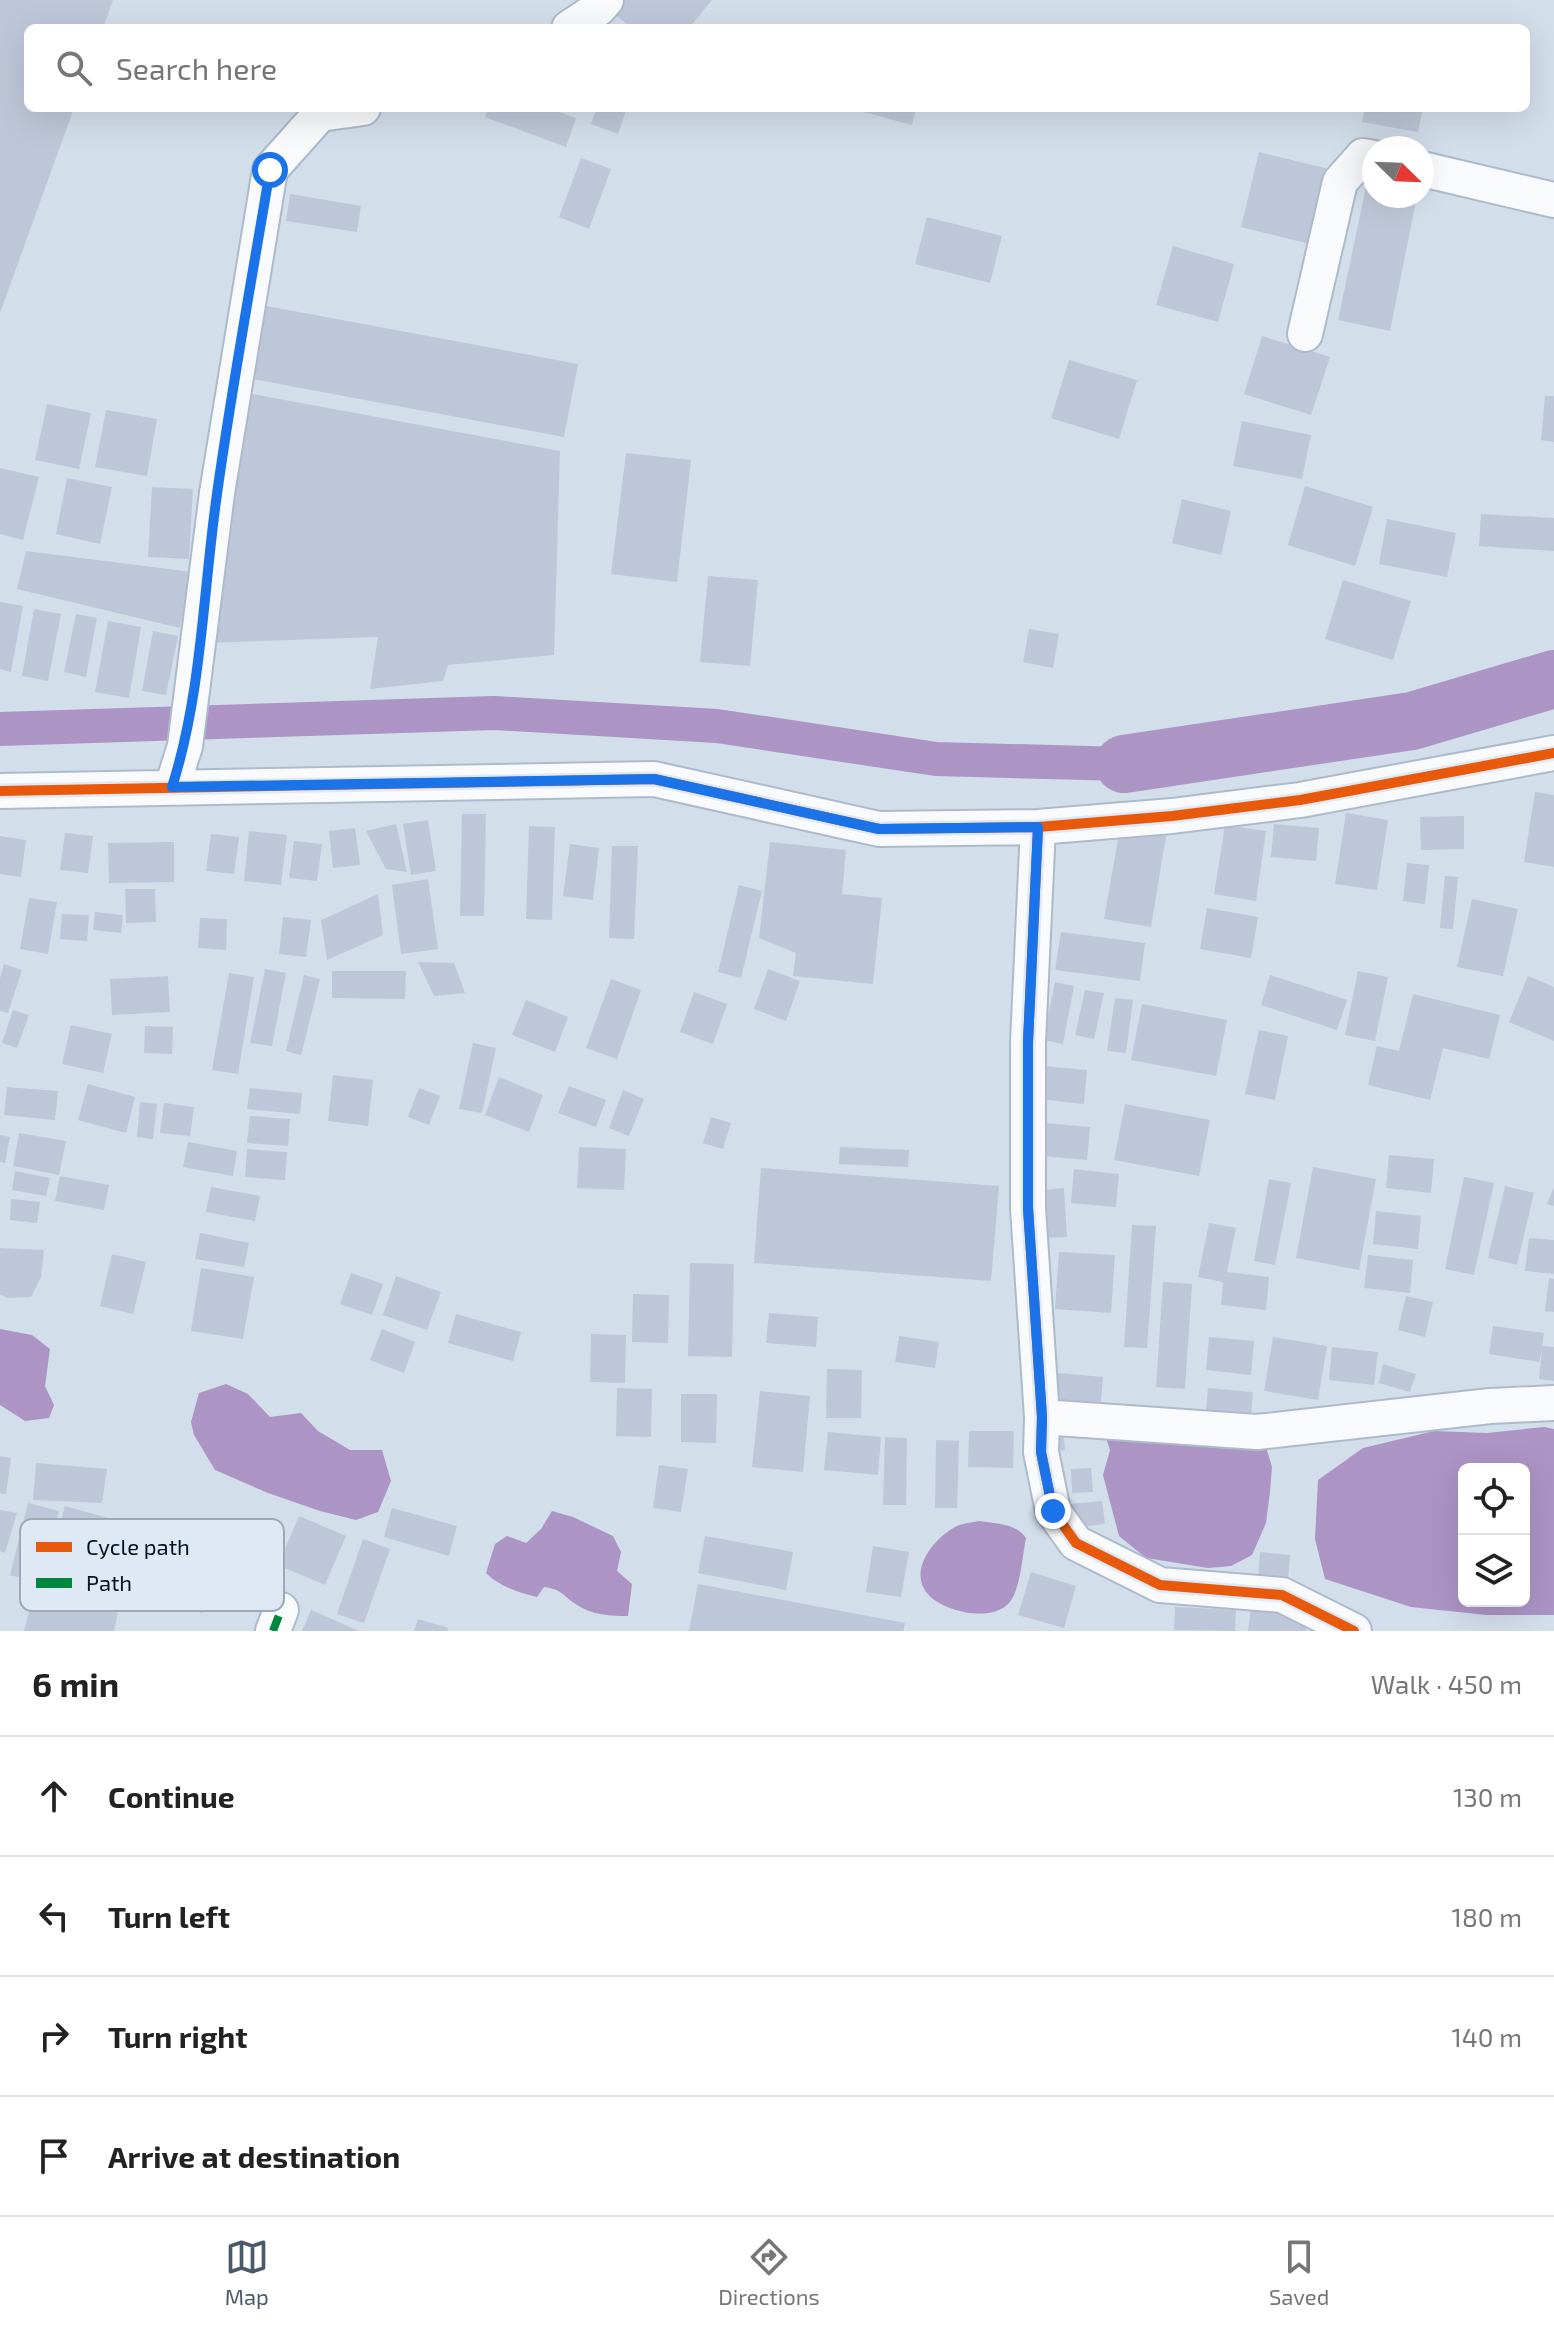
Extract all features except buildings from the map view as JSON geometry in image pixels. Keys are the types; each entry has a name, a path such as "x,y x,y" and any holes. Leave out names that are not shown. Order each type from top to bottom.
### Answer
{"street":[{"path":"575,24 606,0"},
{"path":"172,787 185,746 192,704 217,493 270,170 320,114 334,112"},
{"path":"1305,334 1340,182 1362,157"},
{"path":"1434,172 1554,200"},
{"path":"0,791 654,779 879,829 1038,827 1172,816 1300,800 1554,753"},
{"path":"1038,827 1028,1042 1028,1208 1042,1417 1041,1452 1053,1511 1076,1543 1160,1585 1282,1595 1354,1631"},
{"path":"1042,1417 1257,1432 1490,1406 1554,1403"}],"shaded area":[{"path":"0,1329 32,1335 50,1349 45,1386 54,1405 49,1418 25,1421 0,1405"},
{"path":"226,1384 248,1394 270,1417 301,1413 318,1431 350,1450 382,1450 391,1481 378,1512 356,1520 320,1511 215,1470 194,1435 191,1422 199,1393"},
{"path":"1544,1427 1554,1429 1554,1615 1486,1615 1411,1607 1325,1579 1315,1539 1318,1480 1363,1448 1434,1431 1487,1433"},
{"path":"1104,1432 1266,1447 1272,1467 1266,1523 1252,1555 1231,1566 1208,1568 1146,1558 1119,1536 1103,1475 1110,1450"},
{"path":"552,1511 573,1517 613,1536 621,1552 617,1571 632,1584 628,1616 589,1611 550,1588 544,1587 537,1597 523,1593 503,1585 486,1573 495,1544 507,1536 526,1543 541,1529"},
{"path":"979,1521 1011,1527 1026,1538 1019,1581 1013,1597 1001,1609 979,1614 954,1610 933,1599 926,1592 921,1573 922,1564 940,1538 958,1526"}],"waterway":[{"path":"1124,764 1412,721 1554,679"},
{"path":"0,729 494,713 717,726 936,759 1124,764"}],"marked path":[{"path":"273,1631 281,1611"}],"cycle path":[{"path":"0,791 654,779 879,829 1038,827 1172,816 1300,800 1554,753"},
{"path":"1038,827 1028,1042 1028,1208 1042,1417 1041,1452 1053,1511 1076,1543 1160,1585 1282,1595 1354,1631"}],"route":[{"path":"270,170 217,493 192,704 185,746 172,787 654,779 879,829 1038,827 1028,1042 1028,1208 1042,1417 1041,1452 1053,1511"}]}
